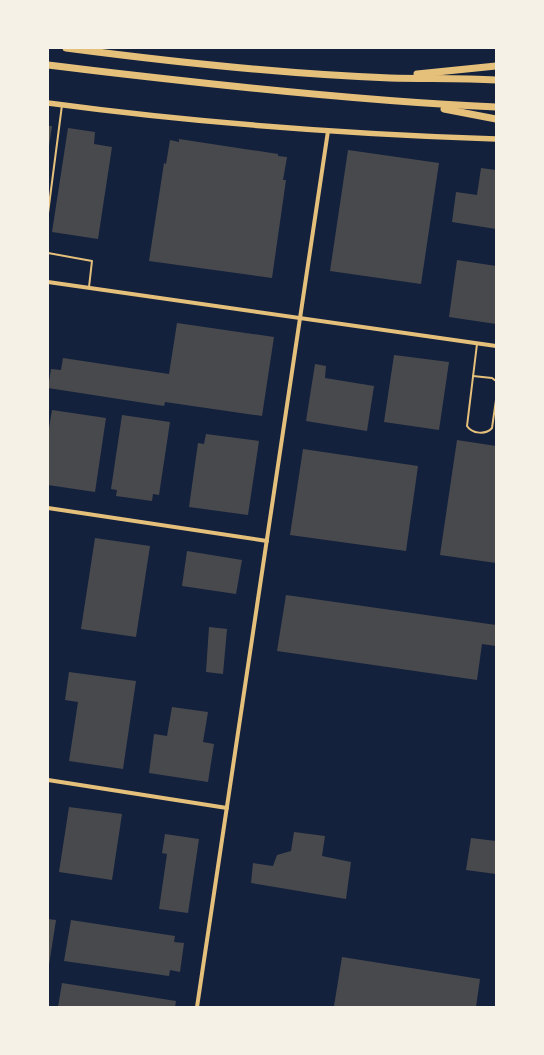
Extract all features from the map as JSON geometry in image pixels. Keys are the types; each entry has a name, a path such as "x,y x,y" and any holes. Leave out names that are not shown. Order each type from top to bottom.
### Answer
{"highway":[{"path":"66,48 253,68 389,78 496,80"},
{"path":"48,65 227,86 418,104 496,107"},
{"path":"389,78 496,66"},
{"path":"418,104 496,119"}],"main road":[{"path":"48,103 227,123 395,135 496,139"}],"street":[{"path":"197,1007 328,131"},
{"path":"48,282 496,346"},
{"path":"48,508 267,541"},
{"path":"48,780 227,808"}],"lane":[{"path":"48,213 62,105"},
{"path":"48,253 92,261 89,288"},
{"path":"478,343 467,426 469,429 484,433 492,428 496,400"},
{"path":"473,376 492,378 496,381"}],"building":[{"path":"48,126 52,126 49,146 48,146"},
{"path":"68,128 95,132 94,144 112,147 98,239 52,232"},
{"path":"179,139 278,154 278,156 287,157 283,180 286,180 272,278 149,261 164,163 166,164 170,140 179,142"},
{"path":"348,150 439,163 421,284 330,271"},
{"path":"481,168 496,170 496,229 452,222 456,192 477,195"},
{"path":"457,260 496,266 496,324 449,317"},
{"path":"177,323 274,337 262,416 165,402 164,406 48,388 51,369 61,370 63,358 169,374"},
{"path":"394,355 449,362 439,430 384,422"},
{"path":"315,364 326,366 325,378 374,386 367,431 306,421"},
{"path":"52,410 106,418 95,492 48,485 48,434"},
{"path":"122,415 170,422 159,495 153,494 152,501 116,496 117,490 111,489"},
{"path":"206,434 259,441 248,515 189,507 198,443 204,444"},
{"path":"457,440 496,446 496,563 440,555"},
{"path":"303,449 418,466 406,551 290,535"},
{"path":"95,538 150,546 136,637 81,629"},
{"path":"187,551 242,560 236,594 182,586"},
{"path":"286,595 496,625 496,646 482,644 477,680 277,651"},
{"path":"209,627 227,629 223,674 206,672"},
{"path":"69,672 136,681 123,769 69,761 78,702 65,700"},
{"path":"172,707 208,712 203,742 214,744 208,782 149,773 154,734 167,736"},
{"path":"69,807 122,814 112,880 59,872"},
{"path":"294,832 325,836 322,856 351,862 346,899 251,883 253,863 273,866 277,855 291,851"},
{"path":"165,834 199,839 188,913 159,909 167,854 162,853"},
{"path":"471,838 496,841 496,874 466,870"},
{"path":"48,919 56,920 49,965 48,965"},
{"path":"71,920 175,936 174,942 184,943 180,972 170,970 169,976 64,961"},
{"path":"342,957 480,979 476,1007 334,1006"},
{"path":"62,983 176,1001 175,1007 58,1007"}]}
